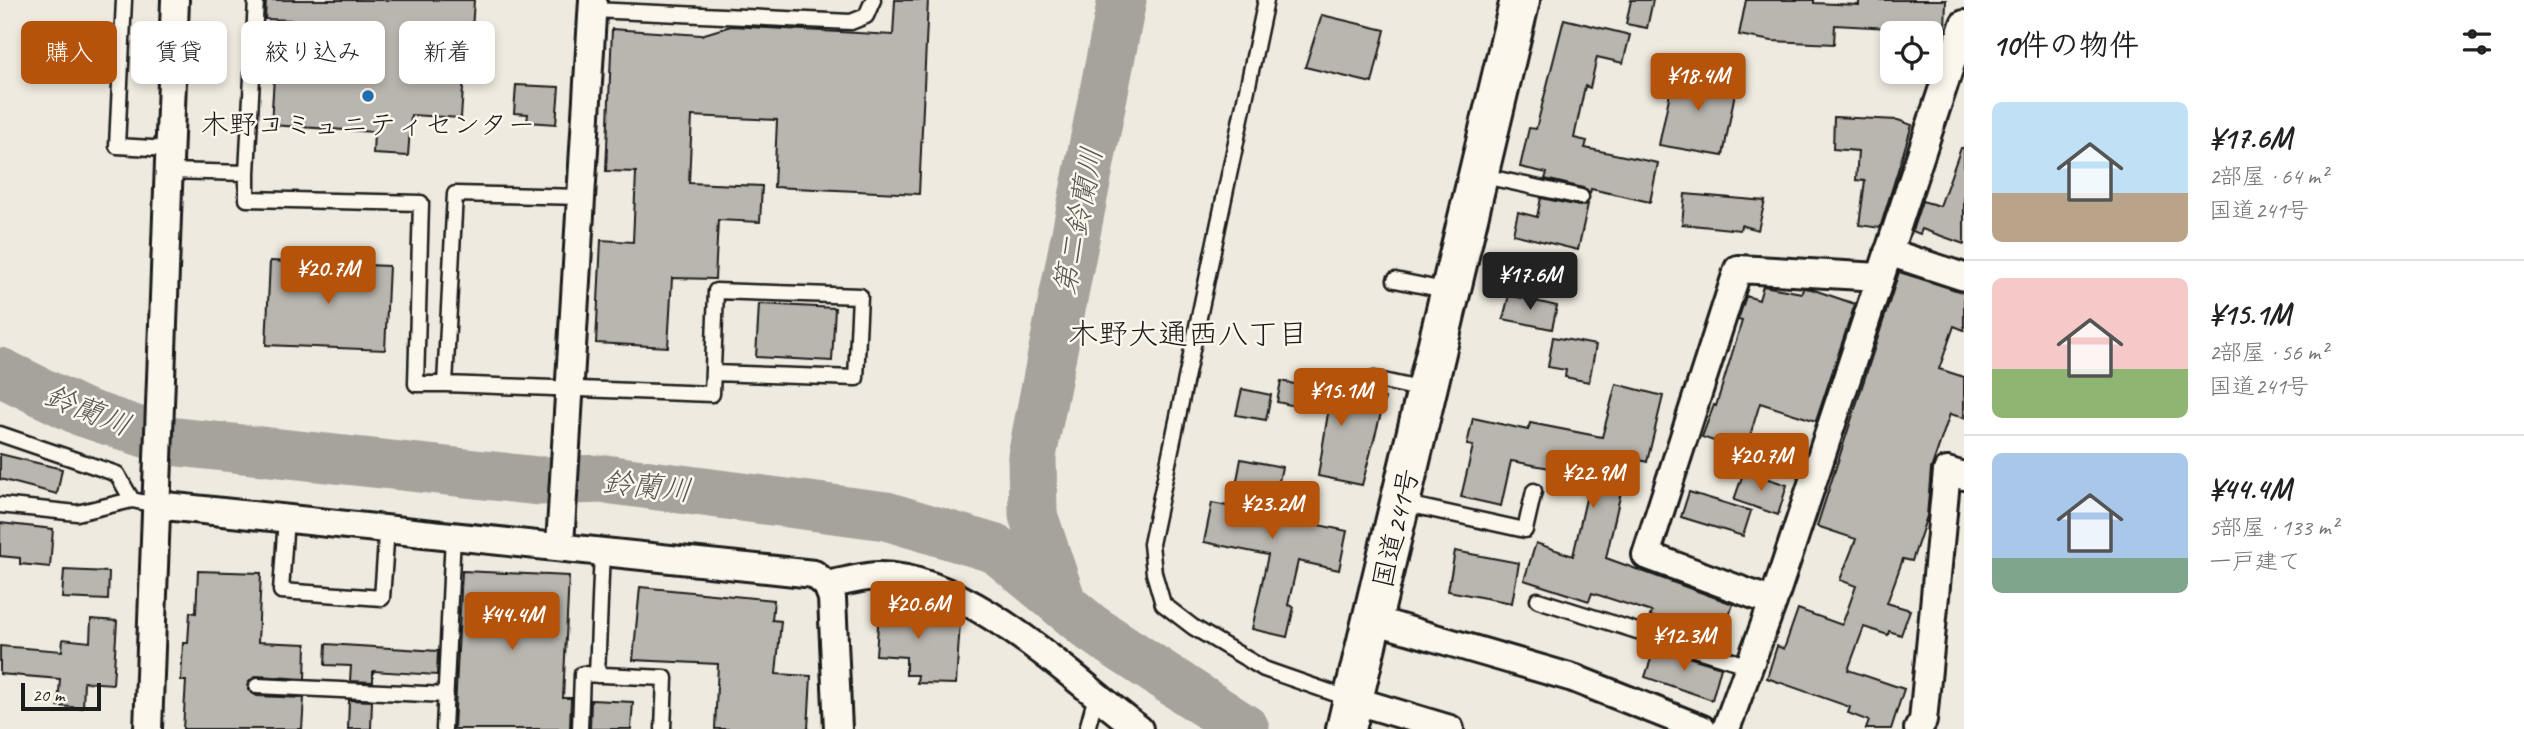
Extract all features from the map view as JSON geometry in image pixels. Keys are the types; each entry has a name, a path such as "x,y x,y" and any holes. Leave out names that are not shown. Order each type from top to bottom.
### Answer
{"highway":[{"name":"国道241号","path":"1349,716 1520,0"}],"street":[{"path":"148,729 144,503 157,468 174,0"},
{"path":"560,545 593,5"},
{"path":"1726,729 1773,602 1964,24"},
{"path":"1888,252 1964,277"},
{"path":"1773,602 1646,555 1738,269 1880,277"},
{"path":"1918,729 1923,721 1947,471 1964,477"},
{"path":"144,503 814,574 827,585 832,598 838,671 838,729"},
{"path":"827,585 880,576 922,584 963,598 1018,634 1139,729"},
{"path":"1373,620 1573,678 1702,729"},
{"path":"1349,716 1450,729"}],"lane":[{"path":"124,0 117,146 168,160 247,173"},
{"path":"256,0 247,199 421,203 416,384 712,394 716,291 860,296 856,379 713,373"},
{"path":"593,5 851,22 866,16 873,0"},
{"path":"1266,0 1151,544 1154,573 1163,604 1193,627 1349,716"},
{"path":"1478,175 1581,197"},
{"path":"445,384 455,194 582,197"},
{"path":"1395,280 1451,291"},
{"path":"1374,379 1427,391"},
{"path":"0,434 117,474 144,503"},
{"path":"1401,502 1525,530 1534,491"},
{"path":"0,505 77,513 144,503"},
{"path":"286,518 281,591 382,598 387,528"},
{"path":"444,729 453,535"},
{"path":"597,675 602,551"},
{"path":"1538,600 1749,666"},
{"path":"580,729 582,674 665,678 663,729"},
{"path":"257,686 446,695"},
{"path":"1087,729 1096,696"}],"building":[{"path":"266,0 474,0 473,21 399,21 399,84 463,84 461,118 411,115 408,156 373,154 374,132 271,125 274,84 385,84 385,21 265,19"},
{"path":"895,0 928,0 919,194 774,187 777,120 692,116 689,183 762,186 760,222 718,220 715,279 672,278 668,347 596,343 601,240 633,242 636,172 606,171 612,29 701,35 731,26 893,35"},
{"path":"1631,0 1653,0 1647,28 1626,24"},
{"path":"1746,0 1814,0 1814,3 1859,5 1859,0 1946,0 1945,31 1943,21 1880,21 1880,27 1835,25 1834,44 1772,41 1739,35"},
{"path":"1322,15 1385,30 1372,83 1305,67"},
{"path":"1564,19 1630,35 1623,63 1597,57 1590,88 1585,86 1574,138 1587,141 1585,148 1658,163 1650,202 1591,189 1590,193 1583,188 1545,179 1547,173 1520,167 1529,128 1536,129"},
{"path":"1675,69 1737,82 1723,156 1659,145"},
{"path":"516,85 559,87 556,124 527,122 528,114 514,113"},
{"path":"1834,117 1898,120 1912,125 1880,228 1859,225 1865,181 1856,180 1858,151 1833,149"},
{"path":"1961,148 1964,148 1964,244 1922,229 1920,234 1912,231 1922,201 1940,206"},
{"path":"1685,194 1765,201 1758,230 1741,225 1740,230 1682,224"},
{"path":"1541,198 1579,206 1588,204 1578,250 1513,234 1518,212 1537,217"},
{"path":"270,261 389,266 385,350 266,345"},
{"path":"1899,272 1964,292 1964,330 1954,326 1939,369 1964,377 1964,418 1950,414 1931,469 1927,516 1912,561 1903,559 1887,603 1910,610 1901,635 1889,631 1888,635 1864,627 1848,670 1904,689 1891,729 1866,729 1869,721 1848,713 1850,707 1767,678 1777,646 1784,649 1798,609 1842,625 1856,586 1840,580 1856,539 1817,526"},
{"path":"1763,286 1802,293 1803,288 1811,289 1855,304 1816,421 1760,403 1745,452 1702,437 1714,405 1716,406 1742,321 1738,320 1746,296 1759,300"},
{"path":"1509,295 1557,306 1552,329 1503,319"},
{"path":"759,304 835,308 832,361 756,357"},
{"path":"1553,337 1596,345 1589,382 1565,377 1566,370 1548,367"},
{"path":"1281,381 1347,396 1348,390 1385,398 1362,485 1318,476 1328,413 1277,402"},
{"path":"1616,384 1663,396 1647,462 1629,457 1606,558 1733,604 1719,646 1660,628 1663,620 1650,616 1652,612 1592,593 1589,601 1524,580 1536,543 1573,556 1588,490 1564,484 1567,471 1511,461 1501,506 1461,497 1473,446 1467,445 1473,418 1528,430 1530,423 1602,437"},
{"path":"1242,389 1271,395 1266,420 1236,415"},
{"path":"0,454 62,469 57,494 0,479"},
{"path":"1241,459 1282,467 1272,515 1347,531 1339,570 1298,561 1288,605 1294,607 1287,637 1252,629 1268,555 1204,542 1212,503 1232,507"},
{"path":"1744,471 1787,485 1778,515 1734,500"},
{"path":"1689,492 1751,511 1743,536 1681,517"},
{"path":"0,523 53,529 50,567 20,564 20,558 0,556"},
{"path":"1455,551 1519,563 1512,603 1448,591"},
{"path":"64,570 109,572 108,600 62,598"},
{"path":"198,571 261,573 258,642 306,644 305,679 257,676 249,681 248,690 257,696 304,698 302,729 183,729 186,681 181,681 183,643 188,643 190,612 196,613"},
{"path":"462,571 569,576 563,698 571,698 570,729 454,729"},
{"path":"640,587 774,600 772,620 781,621 776,674 811,676 808,729 715,729 718,664 633,660"},
{"path":"880,595 912,597 911,619 960,622 956,684 917,683 918,675 906,675 906,657 876,655"},
{"path":"91,619 117,621 113,684 84,682 83,708 58,706 60,679 0,674 0,646 62,651 63,639 90,642"},
{"path":"326,644 438,651 437,675 373,671 373,682 350,681 351,666 325,665"},
{"path":"1655,647 1721,667 1712,700 1645,677"},
{"path":"349,700 372,701 371,729 348,729"},
{"path":"591,700 633,702 631,729 590,729"}],"waterway":[{"name":"第二鈴蘭川","path":"1063,605 1033,515 1032,456 1122,0"},
{"name":"鈴蘭川","path":"0,372 82,412 169,441 539,481 605,479 886,516 996,549 1091,628 1245,729"}],"place":[{"name":"木野コミュニティセンター","path":"368,96"}],"district":[{"name":"木野大通西八丁目","path":"1188,334"}]}
